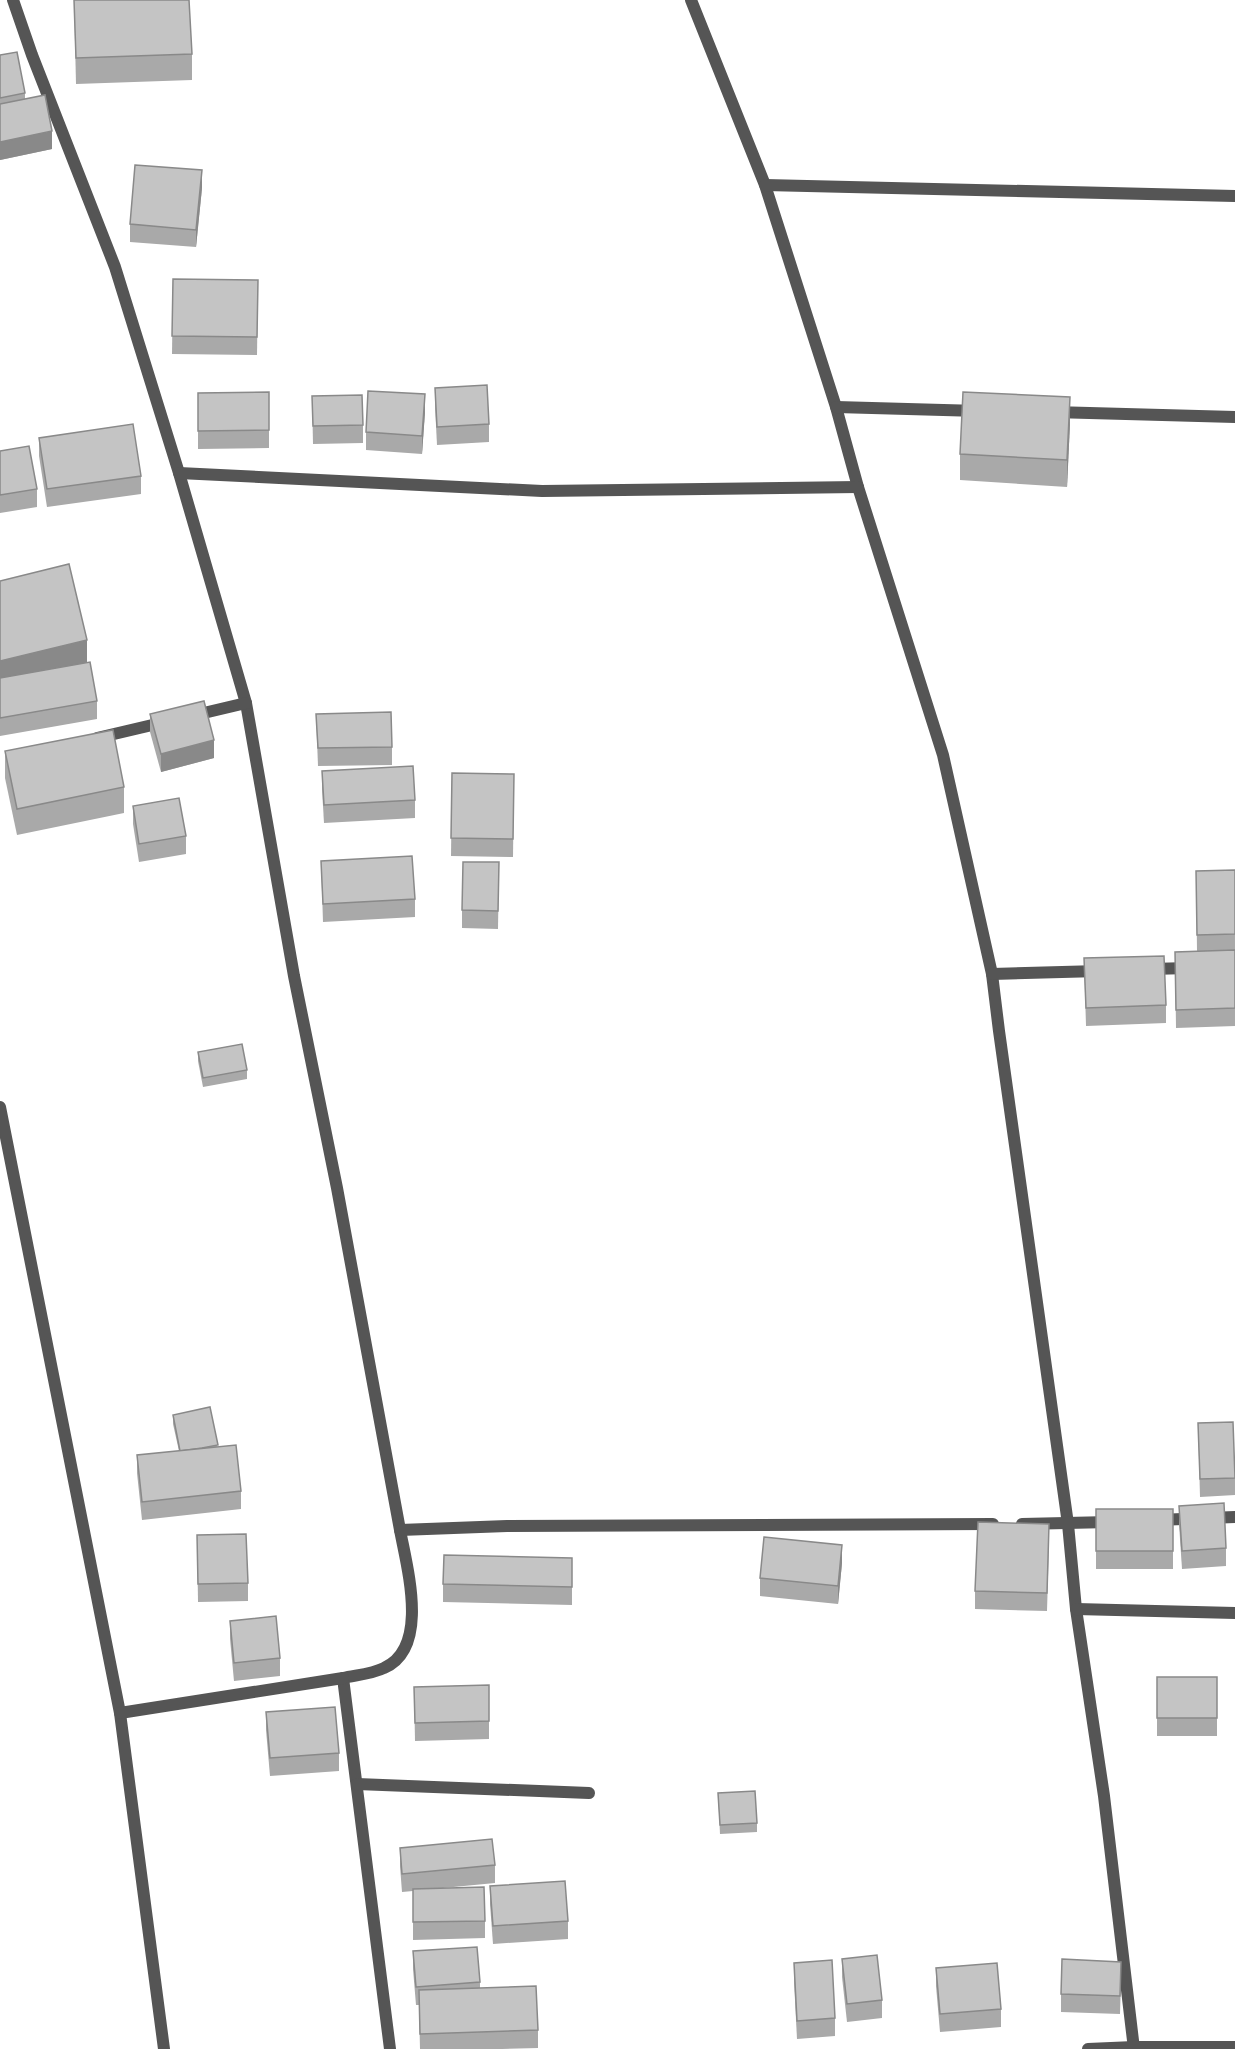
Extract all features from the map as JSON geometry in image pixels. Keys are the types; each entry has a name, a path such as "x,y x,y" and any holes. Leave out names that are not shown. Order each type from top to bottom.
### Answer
{"street":[{"path":"13,0 32,55 115,267 179,473 246,703 294,976 337,1188 400,1530 413,1620 405,1652 385,1668 344,1678 120,1713"},
{"path":"691,0 765,185 836,407 858,487 943,755 993,974 1068,1524 1076,1609 1104,1796 1134,2048"},
{"path":"765,185 1235,196"},
{"path":"836,407 989,411"},
{"path":"1036,412 1235,417"},
{"path":"179,473 542,491 858,487"},
{"path":"89,740 246,703"},
{"path":"1143,969 1200,967"},
{"path":"993,974 1108,970"},
{"path":"0,1107 120,1713 164,2049"},
{"path":"400,1530 519,1526 1068,1524 1235,1517"},
{"path":"1076,1609 1235,1613"},
{"path":"344,1678 390,2049"},
{"path":"357,1784 589,1793"},
{"path":"1088,2049 1235,2047"}],"building":[{"path":"74,0 189,0 192,54 76,58"},
{"path":"17,52 25,93 0,98 0,55"},
{"path":"45,95 52,131 0,142 0,104"},
{"path":"135,165 202,170 196,230 130,224"},
{"path":"173,279 258,280 257,337 172,336"},
{"path":"487,385 489,424 437,427 435,388"},
{"path":"368,391 425,394 422,436 366,432"},
{"path":"269,392 269,430 198,431 198,393"},
{"path":"963,392 1070,397 1067,460 960,454"},
{"path":"362,395 363,425 313,426 312,396"},
{"path":"133,424 141,476 47,489 39,438"},
{"path":"29,446 37,489 0,495 0,451"},
{"path":"69,564 87,640 0,661 0,581"},
{"path":"90,662 97,701 0,718 0,678"},
{"path":"204,701 214,740 161,754 150,714"},
{"path":"391,712 392,747 318,748 316,714"},
{"path":"113,730 124,787 17,809 5,751"},
{"path":"413,766 415,800 324,805 322,771"},
{"path":"452,773 514,774 513,839 451,838"},
{"path":"179,798 186,836 139,844 133,806"},
{"path":"412,856 415,899 323,904 321,861"},
{"path":"463,862 499,862 498,911 462,910"},
{"path":"1235,870 1235,934 1197,935 1196,871"},
{"path":"1235,950 1235,1008 1176,1010 1175,952"},
{"path":"1164,956 1166,1005 1086,1008 1084,958"},
{"path":"242,1044 247,1070 203,1078 198,1052"},
{"path":"210,1407 218,1445 180,1451 173,1415"},
{"path":"1233,1422 1235,1478 1200,1479 1198,1423"},
{"path":"236,1445 241,1491 142,1502 137,1455"},
{"path":"1224,1503 1226,1548 1182,1551 1179,1506"},
{"path":"1096,1509 1173,1509 1173,1551 1096,1551"},
{"path":"978,1522 1049,1524 1047,1593 975,1591"},
{"path":"246,1534 248,1583 198,1584 197,1535"},
{"path":"764,1537 842,1545 838,1586 760,1578"},
{"path":"444,1555 572,1558 572,1587 443,1584"},
{"path":"276,1616 280,1658 234,1663 230,1621"},
{"path":"1157,1677 1217,1677 1217,1718 1157,1718"},
{"path":"489,1685 489,1721 415,1723 414,1687"},
{"path":"335,1707 339,1753 270,1758 266,1712"},
{"path":"755,1791 757,1823 720,1825 718,1793"},
{"path":"492,1839 495,1865 402,1874 400,1848"},
{"path":"565,1881 568,1921 493,1926 490,1886"},
{"path":"484,1887 485,1921 413,1922 413,1889"},
{"path":"477,1947 480,1982 416,1987 413,1951"},
{"path":"877,1955 882,2000 847,2004 842,1959"},
{"path":"1062,1959 1121,1962 1120,1996 1061,1994"},
{"path":"832,1960 835,2018 797,2021 794,1963"},
{"path":"997,1963 1001,2009 940,2014 936,1968"},
{"path":"536,1986 538,2030 420,2034 419,1990"}]}
